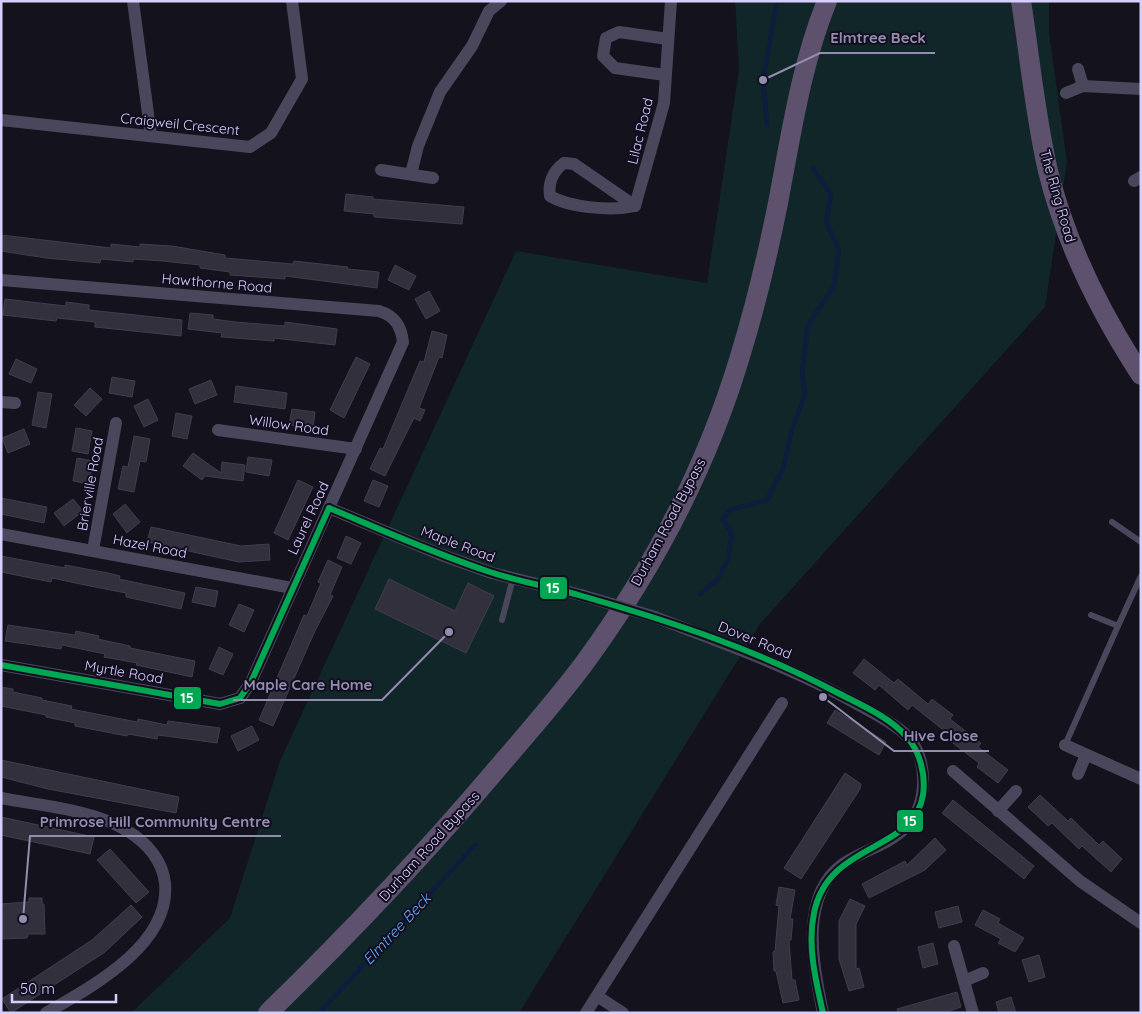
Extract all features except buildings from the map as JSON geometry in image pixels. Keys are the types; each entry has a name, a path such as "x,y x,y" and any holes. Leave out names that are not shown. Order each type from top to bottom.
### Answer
{"main road":[{"name":"Durham Road Bypass","path":"268,1013 368,914 417,861 548,709 605,633 660,545 705,452 741,354 763,270 809,54 827,1"},
{"name":"The Ring Road","path":"1021,1 1039,126 1047,163 1075,255 1110,327 1141,374"}],"street":[{"path":"133,1 152,136"},
{"name":"Craigweil Crescent","path":"1,120 250,147 270,133 302,79 292,1"},
{"path":"411,174 418,146 442,87 472,46 490,11 501,1"},
{"name":"Lilac Road","path":"635,206 664,103 671,1"},
{"path":"665,75 615,68 603,56 606,38 619,32 668,39"},
{"path":"1078,68 1083,86"},
{"path":"1066,93 1083,86 1141,89"},
{"path":"564,163 574,164 635,206 621,209 561,202 550,196 549,188 556,169 564,163"},
{"path":"381,170 433,178"},
{"name":"Hawthorne Road","path":"1,280 380,311 392,317 398,323 403,342 401,350"},
{"name":"Laurel Road","path":"240,698 251,682 401,350"},
{"path":"1,402 15,403"},
{"name":"Brierville Road","path":"93,550 116,424"},
{"name":"Willow Road","path":"218,430 356,449"},
{"name":"Maple Road","path":"329,508 439,554 492,573 581,595"},
{"name":"Hazel Road","path":"1,534 292,588"},
{"name":"Dover Road","path":"581,595 655,617 734,647 828,688 875,714 907,736 917,752 923,777 922,798 909,825 893,839 841,865 826,881 818,898 811,953 820,1012"},
{"name":"Myrtle Road","path":"1,665 220,704 240,698"},
{"path":"586,1013 782,703"},
{"path":"1065,745 1141,779"},
{"path":"1078,774 1086,755"},
{"path":"953,771 1080,881 1141,923"},
{"path":"998,811 1016,791"},
{"path":"1,798 96,817 126,830 156,856 164,872 166,892 158,925 134,953 120,964 90,987 46,1013"},
{"path":"954,946 973,1013"},
{"path":"964,981 983,973"},
{"path":"597,996 623,1013"}],"lane":[{"path":"1112,522 1141,542"},
{"path":"1065,745 1141,576"},
{"path":"502,620 513,578"},
{"path":"1091,615 1118,626"}],"green space":[{"path":"735,1 1049,1 1049,33 1067,162 1045,307 760,624 519,1013 131,1013 230,918 280,761 516,251 707,283 739,70"}],"waterway":[{"name":"Elmtree Beck","path":"767,125 763,80 777,1"},
{"name":"Elmtree Beck","path":"700,594 717,580 728,560 732,534 723,519 730,510 767,500 783,469 792,429 805,395 802,374 808,325 834,286 839,250 826,222 831,195 813,168"},
{"name":"Elmtree Beck","path":"319,1013 475,845"}],"transit line":[{"name":"15","path":"329,508 409,542 501,576 571,593 648,616 745,650 776,663 865,707 883,717 906,736 915,749 923,771 923,795 916,814 904,828 852,859 836,872 822,890 814,913 811,938 812,951 823,1013"},
{"name":"15","path":"1,665 220,704 240,698 251,682 329,508"}],"place":[{"name":"Elmtree Beck","path":"763,80"},
{"name":"Maple Care Home","path":"449,632"},
{"name":"Hive Close","path":"823,697"},
{"name":"Primrose Hill Community Centre","path":"23,919"}]}
